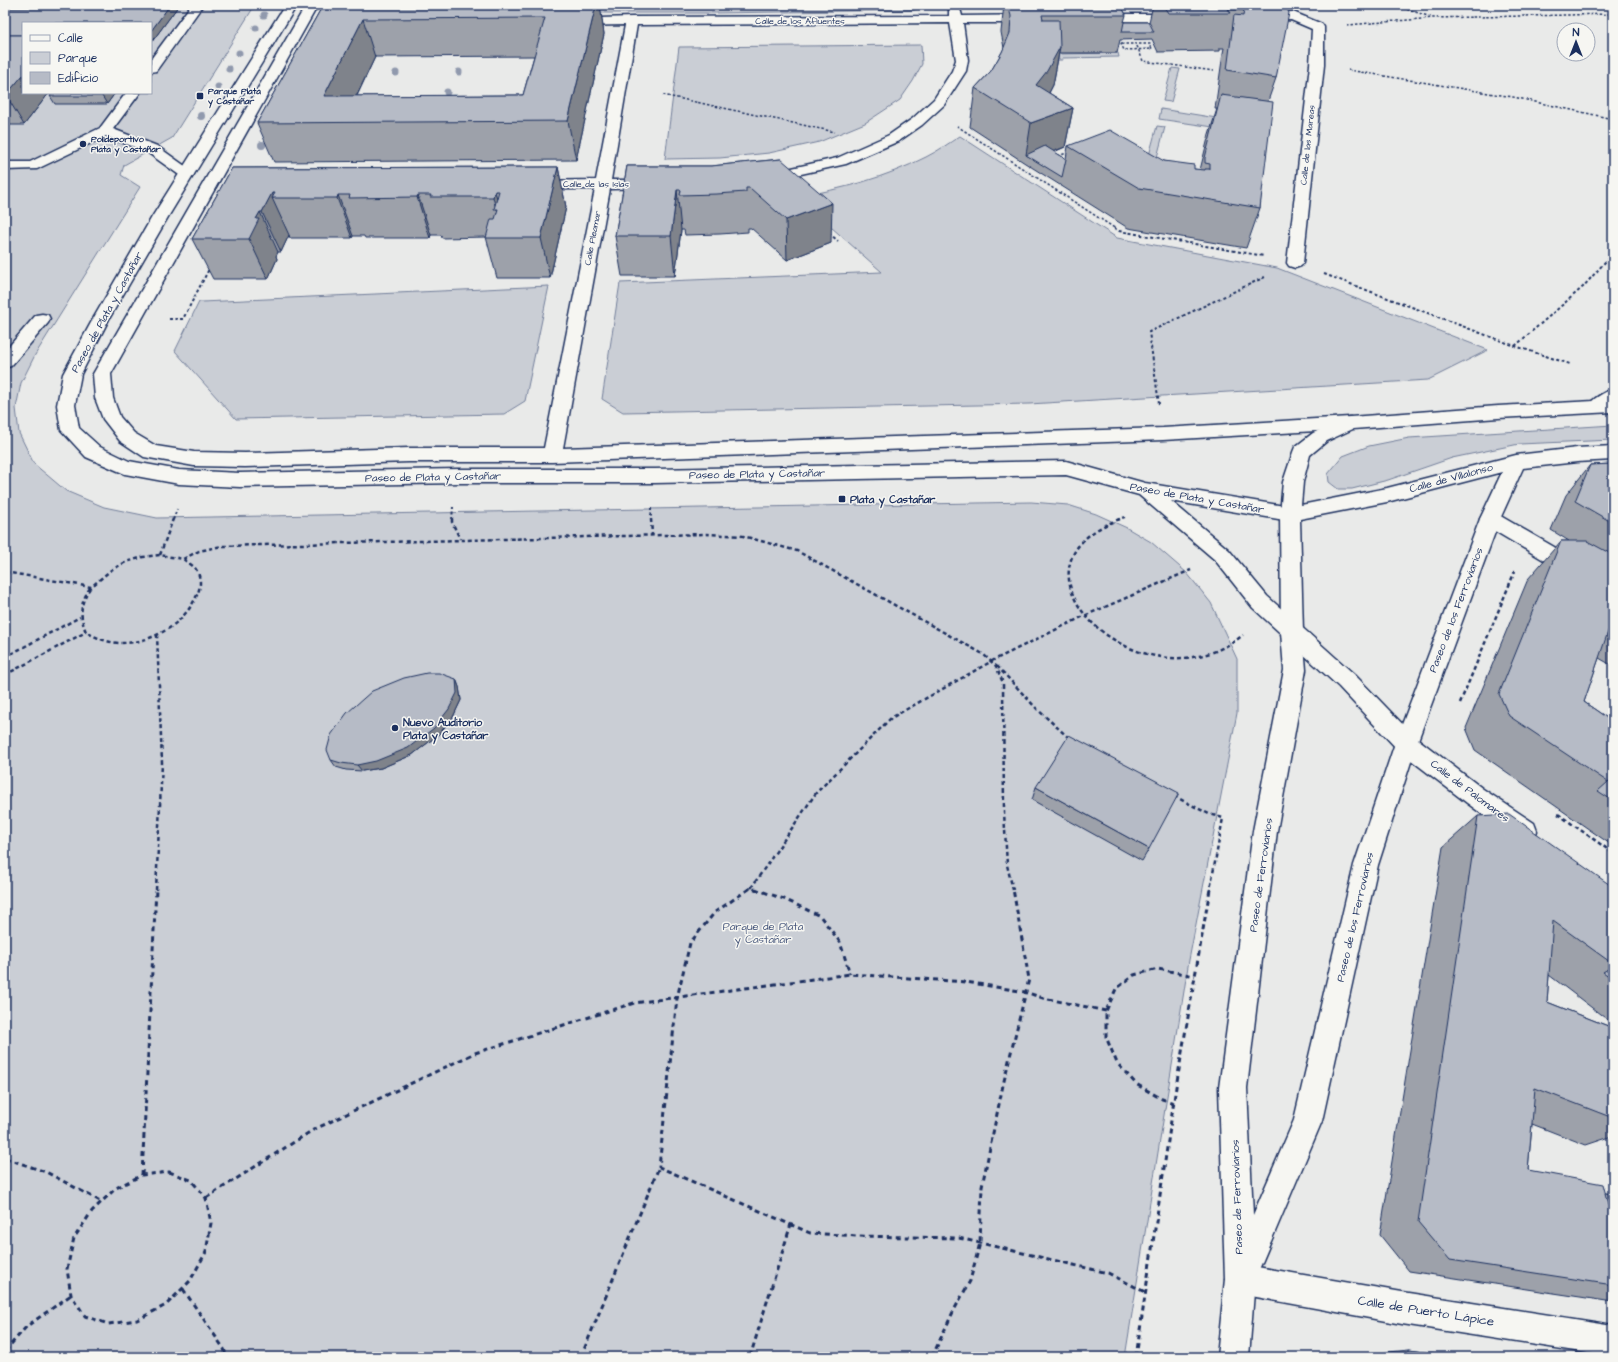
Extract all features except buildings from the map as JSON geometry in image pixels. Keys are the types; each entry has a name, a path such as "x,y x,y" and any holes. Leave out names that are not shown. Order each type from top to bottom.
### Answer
{"street":[{"path":"152,67 197,5"},
{"name":"Paseo de Plata y Castañar","path":"291,5 182,182 101,319 72,374 66,405 70,430 93,452 125,467 179,477 240,480 459,476 655,476 1066,468 1145,490 1290,514"},
{"name":"Paseo de Plata y Castañar","path":"312,5 309,23 215,188 179,237 102,374 104,398 112,419 127,438 151,452 194,459 245,460 409,455 552,454 1163,434 1350,423"},
{"path":"754,179 789,173 841,161 894,138 917,122 940,102 959,71 962,60 954,5"},
{"path":"1246,17 1293,16 1318,27"},
{"path":"1083,19 1192,17"},
{"name":"Calle de los Afluentes","path":"560,22 1045,19"},
{"name":"Calle Pleamar","path":"552,454 632,21"},
{"path":"280,23 309,23"},
{"name":"Calle de las Mareas","path":"1295,263 1317,65 1318,27"},
{"path":"5,166 32,166 105,131 132,94"},
{"path":"105,131 152,149 182,182 215,188"},
{"name":"Calle de las Islas","path":"514,185 670,184"},
{"path":"5,362 42,319"},
{"path":"1292,632 1290,514 1293,482 1302,452 1320,437 1350,423 1604,406 1613,395"},
{"name":"Calle de Villalonso","path":"1290,514 1388,495 1516,462 1577,454 1613,453"},
{"name":"Paseo de los Ferroviarios","path":"1232,1357 1240,1279 1308,1121 1366,865 1406,743 1490,519 1516,462"},
{"path":"1145,490 1222,555 1260,602 1347,681 1406,743"},
{"path":"1490,519 1613,591"},
{"name":"Paseo de Ferroviarios","path":"1240,1279 1233,1088 1265,831 1295,670 1292,632"},
{"name":"Calle de Palomares","path":"1406,743 1475,796 1544,845"},
{"name":"Calle de Puerto Lápice","path":"1240,1279 1402,1308 1613,1340"}],"path":[{"path":"1394,5 1433,18"},
{"path":"1318,27 1433,18 1613,14"},
{"path":"1137,47 1143,61 1214,71"},
{"path":"1124,50 1152,49"},
{"path":"1317,65 1513,97 1613,119"},
{"path":"663,95 839,133"},
{"path":"955,125 1119,231 1259,255 1295,263 1515,346 1570,364"},
{"path":"1063,160 1057,157 1066,152 1072,156"},
{"path":"1038,178 1045,176"},
{"path":"826,230 838,241"},
{"path":"1515,346 1583,286 1613,253"},
{"path":"1159,406 1149,332 1295,263"},
{"path":"169,319 183,319 212,264"},
{"path":"454,503 452,522 460,539"},
{"path":"651,507 652,535"},
{"path":"160,555 177,508"},
{"path":"1129,515 1091,532 1077,546 1069,564 1069,583 1075,603 1084,616 1111,639 1136,651 1164,657 1192,658 1217,652 1243,636"},
{"path":"183,559 199,551 222,546 652,535 706,534 743,536 797,551 983,654 992,661 1037,709 1074,743"},
{"path":"160,555 183,559 195,569 200,578 200,590 195,603 186,614 173,625 157,634 139,640 122,643 106,641 86,632 80,617 81,605 91,587 111,570 126,562 143,557 160,555"},
{"path":"581,1357 659,1167 677,998 690,943 715,912 751,888 816,792 891,718 992,661 1084,616 1187,573 1222,555"},
{"path":"1459,706 1516,570"},
{"path":"5,572 91,587"},
{"path":"5,657 80,617"},
{"path":"5,675 86,632"},
{"path":"142,1175 162,764 157,634"},
{"path":"932,1357 953,1312 970,1281 980,1243 982,1186 1003,1085 1029,979 1019,918 1007,865 1004,812 1003,683 1001,675 992,661"},
{"path":"1136,1357 1174,1103 1223,818 1209,814 1168,793"},
{"path":"751,888 784,899 820,916 840,942 850,974"},
{"path":"1174,1103 1162,1099 1136,1084 1117,1062 1106,1037 1106,1011 1116,989 1134,975 1158,969 1195,976"},
{"path":"206,1198 313,1130 475,1053 634,1003 850,974 966,982 1026,992 1043,998 1106,1011"},
{"path":"5,1158 46,1172 102,1202"},
{"path":"659,1167 810,1232 857,1236 959,1238 1108,1273 1145,1292"},
{"path":"169,1172 191,1180 206,1198 212,1223 206,1252 190,1281 166,1305 137,1320 108,1324 85,1316 71,1295 67,1269 74,1238 92,1211 116,1188 142,1175 169,1172"},
{"path":"750,1357 791,1224"},
{"path":"183,1288 224,1348 227,1357"},
{"path":"5,1351 27,1326 71,1295"}],"green space":[{"name":"Parque de Plata y Castañar","path":"5,5 255,5 172,138 124,165 121,175 140,187 35,355 21,383 16,408 19,433 34,464 66,491 104,507 157,518 1031,502 1068,505 1096,514 1127,528 1151,542 1187,573 1211,603 1237,659 1237,713 1189,960 1125,1357 5,1357"},
{"path":"352,5 925,5 914,10 715,13 362,13"},
{"path":"921,45 922,64 900,100 865,123 819,142 769,153 720,158 665,159 679,47"},
{"path":"1118,53 1119,57 1062,58 1063,60 1054,60 1053,54"},
{"path":"1172,68 1180,69 1171,102 1163,101"},
{"path":"1161,109 1229,120 1227,129 1159,119"},
{"path":"1157,126 1165,127 1156,161 1148,159"},
{"path":"960,136 1117,238 1277,268 1488,350 1428,380 1029,404 623,412 602,399 620,283 882,272 797,197 879,177 930,155"},
{"path":"549,286 525,401 504,414 236,419 175,351 199,302"},
{"path":"1613,425 1613,440 1519,444 1452,458 1388,480 1352,489 1338,489 1329,482 1328,474 1343,456 1369,446 1409,438"}],"place":[{"name":"Parque Plata y Castañar","path":"200,96"},
{"name":"Polideportivo Plata y Castañar","path":"83,144"},
{"name":"Plata y Castañar","path":"842,499"},
{"name":"Nuevo Auditorio Plata y Castañar","path":"395,728"}]}
